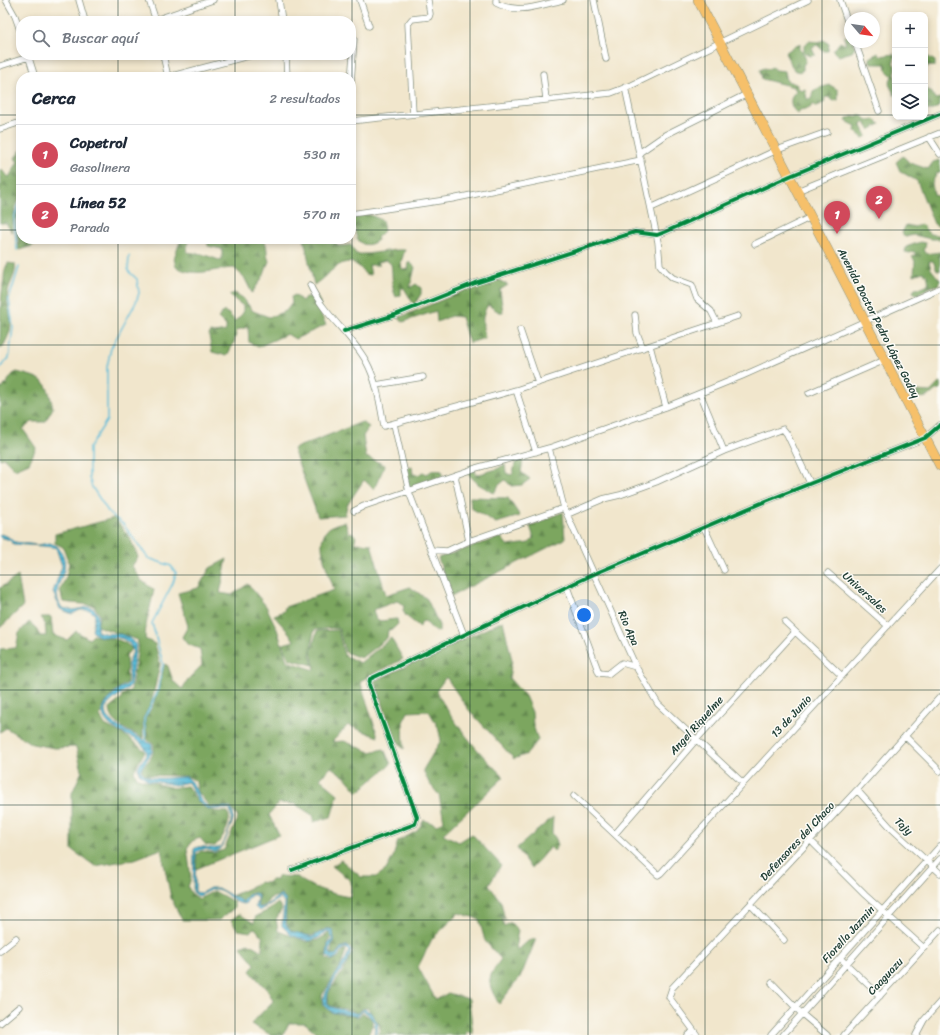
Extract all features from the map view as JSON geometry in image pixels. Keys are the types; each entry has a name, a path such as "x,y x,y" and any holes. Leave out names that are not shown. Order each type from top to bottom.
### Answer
{"main road":[{"name":"Avenida Doctor Pedro López Godoy","path":"698,0 866,322 924,438 940,466"}],"street":[{"path":"6,0 16,19"},
{"path":"79,0 84,16"},
{"path":"149,0 154,16"},
{"path":"169,16 213,0"},
{"path":"279,0 281,16"},
{"path":"360,0 368,26"},
{"path":"413,114 408,24 412,19 429,17 428,0"},
{"path":"496,0 496,3 505,8 515,10 525,10 551,1 563,0"},
{"path":"594,0 606,59"},
{"path":"356,120 611,93 808,0"},
{"path":"840,0 844,12"},
{"path":"857,48 879,111"},
{"path":"0,66 17,60"},
{"path":"29,60 33,72"},
{"path":"164,60 167,72"},
{"path":"187,72 233,60"},
{"path":"286,60 287,72"},
{"path":"352,72 353,60"},
{"path":"543,74 546,99"},
{"path":"626,87 657,235 660,265 673,278 690,282 692,284 697,299 711,311 717,324"},
{"path":"639,153 665,135 747,94"},
{"path":"344,331 396,315 475,283 635,232 657,235 790,176 940,114"},
{"path":"0,129 16,124"},
{"path":"651,208 777,150 827,132"},
{"path":"797,191 940,133"},
{"path":"929,138 940,154"},
{"path":"356,213 452,199 641,160"},
{"path":"755,244 811,217"},
{"path":"310,285 328,312 344,331 366,362 376,385 384,426 516,390 738,316"},
{"path":"354,511 364,506 409,492 476,468 549,448 666,407 866,322 940,288"},
{"path":"635,315 637,333 643,348"},
{"path":"520,330 538,383"},
{"path":"650,346 666,407"},
{"path":"809,393 885,360"},
{"path":"376,385 423,377"},
{"path":"516,390 536,452"},
{"path":"700,393 724,451"},
{"path":"394,424 409,492 464,635"},
{"path":"292,870 415,824 417,817 369,682 370,679 594,574 810,483 924,438 940,425"},
{"path":"568,514 604,499 656,482 724,451 783,429 787,434 810,483"},
{"name":"Rio Apa","path":"549,448 564,508 636,667 658,704 743,784"},
{"path":"455,476 469,541"},
{"path":"431,550 447,551 469,541 564,508"},
{"path":"704,527 724,570"},
{"name":"13 de Junio","path":"615,834 658,875 665,871 940,570"},
{"name":"Universales","path":"828,573 888,626"},
{"path":"567,587 599,673 608,674 622,664 636,667"},
{"path":"785,622 842,676"},
{"name":"Angel Riquelme","path":"615,834 696,740 795,632"},
{"name":"Defensores del Chaco","path":"695,1033 669,997 672,988 857,790 940,697"},
{"path":"905,736 940,771"},
{"name":"Tajy","path":"857,790 892,829 940,873"},
{"path":"574,796 615,834"},
{"path":"810,840 882,911 924,948"},
{"name":"Fiorella Jazmin","path":"771,1035 940,846"},
{"name":"Fiorella Jazmin","path":"783,1035 940,859"},
{"path":"751,905 784,940"},
{"name":"Caaguazu","path":"844,1035 940,930"},
{"path":"0,951 16,938"},
{"path":"840,958 880,996"},
{"path":"772,982 802,1014 827,1035"},
{"path":"916,1035 924,1020 940,1002"},
{"path":"0,1023 20,1007"},
{"path":"688,1035 695,1033"}],"green space":[{"path":"824,40 829,44 828,51 823,51 817,45 812,47 815,55 810,56 804,53 804,46 808,41 818,42"},
{"path":"840,42 844,44 844,48 855,48 852,52 838,56 833,51"},
{"path":"800,44 800,49 806,61 803,65 803,70 799,72 794,70 785,53 796,45"},
{"path":"878,53 880,56 892,54 892,76 886,70 885,64 875,64 870,62 870,58"},
{"path":"928,57 935,61 935,66 928,67"},
{"path":"772,67 776,70 785,71 787,81 796,84 801,91 805,89 807,99 811,99 813,91 830,85 838,90 838,100 834,101 828,97 824,98 825,102 816,107 813,104 810,108 800,110 798,114 793,109 791,103 793,94 796,91 794,87 762,79 760,70"},
{"path":"892,76 892,90 889,84"},
{"path":"928,90 931,91 935,99 940,98 940,106 933,110 928,110"},
{"path":"862,116 868,120 875,119 880,124 870,130 866,125 867,123 863,123 862,126 867,136 863,138 855,131 856,126 846,121 848,118"},
{"path":"903,156 910,163 928,169 933,162 940,160 940,172 937,173 932,183 934,195 940,197 940,227 934,224 917,181 900,171 896,162"},
{"path":"16,165 16,207 12,232 6,223 0,223 0,170 2,169 9,177"},
{"path":"368,214 382,220 384,231 377,238 378,240 369,244 359,241 356,235 356,217"},
{"path":"921,224 929,233 939,235 940,239 931,239 914,235 905,237 902,233 906,225 915,227"},
{"path":"920,242 925,243 926,246 923,250 926,254 940,252 940,271 937,270 933,261 929,261 931,269 940,280 938,285 930,287 917,295 913,292 915,288 928,285 928,277 923,272 914,275 915,261 912,257 916,255 914,251 910,253 905,252 906,247"},
{"path":"18,244 35,244 32,246 19,250"},
{"path":"179,244 188,244 187,252 202,254 222,261 222,249 208,246 208,244 266,244 269,261 264,275 252,293 244,277 234,268 205,272 191,272 176,267 174,258"},
{"path":"305,244 337,244 338,246 351,245 356,254 405,250 401,262 402,269 408,270 409,262 415,267 410,288 416,284 421,288 421,294 414,305 404,288 401,288 401,295 396,297 394,293 391,264 386,260 375,263 380,265 369,265 371,275 365,274 358,266 346,262 333,269 314,285"},
{"path":"8,263 15,264 14,274 7,294 11,325 6,340 2,348 0,348 1,300 5,271"},
{"path":"495,278 508,285 500,290 503,312 499,312 488,305 485,309 483,325 485,338 469,343 461,317 451,316 437,322 436,311 403,322 398,318"},
{"path":"235,293 243,298 253,311 269,317 286,311 292,303 291,297 295,295 302,301 305,297 317,297 320,302 319,310 326,325 295,339 287,334 258,347 249,342 248,327 237,330 234,342 227,356 212,352 209,336 210,332 214,333 226,331 226,326 218,318 224,311 235,321 243,313 243,306 229,295"},
{"path":"17,372 33,376 43,382 49,391 53,408 45,422 32,422 23,429 36,448 29,463 15,469 4,458 0,459 0,387 2,389 13,374"},
{"path":"940,382 940,390 936,390 929,396 921,398 915,395 917,391 930,392"},
{"path":"362,422 369,427 363,436 366,457 385,465 374,489 364,480 347,505 345,515 318,517 293,449"},
{"path":"516,459 523,461 521,472 530,479 522,485 511,486 505,480 499,485 494,493 478,484 467,473 474,469 476,475 497,469 505,464 506,473 511,475 513,473"},
{"path":"412,467 413,474 418,475 423,472 427,474 433,470 442,471 442,477 409,491 405,468"},
{"path":"470,497 508,498 520,516 496,523 471,508"},
{"path":"563,512 565,539 451,596 438,558 501,537 508,546 529,543 534,538 530,526"},
{"path":"114,518 129,536 138,557 132,566 141,580 154,590 146,625 145,639 155,644 160,664 151,704 143,718 143,738 117,723 113,719 110,708 121,699 122,695 131,690 138,640 97,626 100,615 94,606 63,602 60,590 66,577 69,563 63,547 55,543 55,534"},
{"path":"345,522 349,533 352,532 356,537 354,543 371,544 386,595 410,587 427,599 439,625 439,632 432,629 425,621 421,622 420,627 406,616 403,611 404,605 397,601 373,610 376,620 384,621 397,619 398,624 393,629 388,630 387,638 361,658 345,652 339,629 332,628 314,630 310,655 313,665 289,659 283,644 294,641 274,615 284,611 285,607 334,590 324,560 322,540 326,532 333,525"},
{"path":"227,559 220,593 232,595 248,584 266,606 277,629 287,661 315,670 311,652 317,631 338,630 344,655 360,663 391,638 403,659 360,681 378,737 348,725 332,742 344,741 370,752 384,749 391,764 358,792 345,777 331,767 320,779 338,794 331,817 313,822 314,816 295,804 279,803 269,815 279,835 196,869 196,855 201,851 214,853 224,850 238,818 231,807 209,806 197,791 196,781 187,776 146,775 142,771 142,767 151,758 154,752 154,745 147,739 145,718 153,706 165,664 168,666 173,681 182,689 190,677 202,665 200,649 187,644 182,637 188,626 178,593 198,588 210,568"},
{"path":"18,576 23,606 0,628 0,588"},
{"path":"41,617 51,617 53,635 67,640 76,631 89,639 93,635 119,640 124,642 132,649 126,655 127,683 118,689 106,701 101,711 100,716 105,725 126,736 145,751 134,771 137,778 173,788 187,786 199,803 207,809 219,812 228,812 228,825 221,839 215,846 206,845 200,838 192,841 187,848 191,878 188,887 191,893 199,899 214,891 234,902 234,908 219,920 182,920 171,898 161,849 135,859 95,866 72,850 72,793 82,771 76,747 55,748 32,744 6,728 0,732 0,649 16,648 19,633 29,622 35,627 40,636 46,636 45,624"},
{"path":"503,621 512,660 509,678 525,696 532,712 533,725 538,740 527,754 514,759 468,709 446,677 436,691 450,714 467,737 504,777 443,834 459,842 472,834 501,865 489,885 501,902 505,920 501,913 504,927 510,922 518,930 516,942 517,951 528,941 536,939 521,976 499,1004 490,985 490,980 493,971 501,959 485,941 479,919 459,913 432,939 418,967 436,1000 448,993 469,999 473,1034 466,1031 466,1035 379,1035 380,1026 368,1008 363,1008 357,1013 351,1010 329,1005 328,993 342,973 353,952 351,947 346,945 340,948 336,954 331,955 334,934 330,928 311,935 295,933 291,930 288,926 286,917 286,901 282,895 270,898 265,905 260,907 258,907 258,894 251,893 243,902 231,896 256,885 259,882 267,883 271,880 276,880 278,876 298,877 307,884 322,890 351,897 351,881 332,866 341,860 361,877 376,877 386,870 393,857 398,841 417,831 424,820 437,825 444,821 439,795 429,783 423,770 441,740 438,727 429,711 408,712 403,722 404,749 391,733 384,707 374,681"},
{"path":"553,817 552,833 558,845 554,851 550,847 531,869 517,848"},
{"path":"278,903 282,909 276,919 278,931 307,942 318,940 329,933 331,936 328,942 326,958 331,961 338,958 344,950 346,950 341,965 322,995 322,1005 332,1013 358,1017 363,1013 372,1019 372,1026 368,1035 354,1033 353,1035 319,1035 305,1023 289,1023 283,1035 271,1035 251,1024 273,1001 269,992 250,971 255,964 241,947 248,943 262,951 263,938 255,928 250,932 238,930 231,920 239,914 254,923 256,916 269,910"}],"water":[{"path":"0,534 7,536 15,542 37,545 50,543 57,546 63,555 65,564 57,592 62,608 73,610 89,607 94,609 98,615 97,631 126,636 136,645 130,686 107,706 105,712 114,724 152,745 152,752 140,770 149,777 155,778 187,777 193,784 203,803 207,806 213,808 225,807 231,809 233,820 225,841 221,848 217,851 201,849 196,852 195,892 201,893 210,888 218,888 243,902 248,895 256,893 258,896 257,905 259,908 264,907 279,896 282,896 286,901 286,925 291,931 312,937 328,929 333,930 334,938 329,951 331,955 336,955 341,948 347,946 351,950 349,958 329,990 327,997 328,1005 357,1014 364,1009 370,1012 378,1024 376,1035 374,1035 375,1023 368,1014 363,1011 357,1016 332,1012 323,1004 326,992 349,951 346,948 343,949 337,957 332,960 327,956 328,945 332,939 330,932 327,931 318,938 309,941 291,935 282,926 284,903 280,898 259,911 255,907 257,898 255,895 251,895 245,904 233,900 224,892 216,889 198,896 193,892 194,849 197,847 218,848 222,846 231,823 231,813 229,809 208,809 199,802 188,782 175,785 148,780 139,773 138,767 147,754 145,748 134,739 112,726 106,721 103,714 104,708 111,697 129,682 128,664 133,651 129,644 119,638 96,634 92,630 95,615 90,610 80,610 72,614 60,609 53,592 62,566 56,548 13,544 10,540 0,537"}],"waterway":[{"path":"16,213 14,218 16,239"},
{"path":"16,244 17,250"},
{"path":"129,256 128,271 137,279 139,293 136,302 111,348 107,367 107,420 89,448 89,478 92,487 109,513 123,524 148,558 171,566 176,573 173,583 152,623 163,664 157,693 144,719 146,742"},
{"path":"0,368 9,358 13,327 9,299 19,267"}],"cycle path":[{"path":"344,331 395,315 475,283 635,232 657,235 790,176 940,114"},
{"path":"292,870 415,824 417,817 369,685 370,679 594,574 766,501 925,438 940,425"}],"place":[{"name":"Línea 52","path":"879,219"},
{"name":"Copetrol","path":"837,234"}]}
